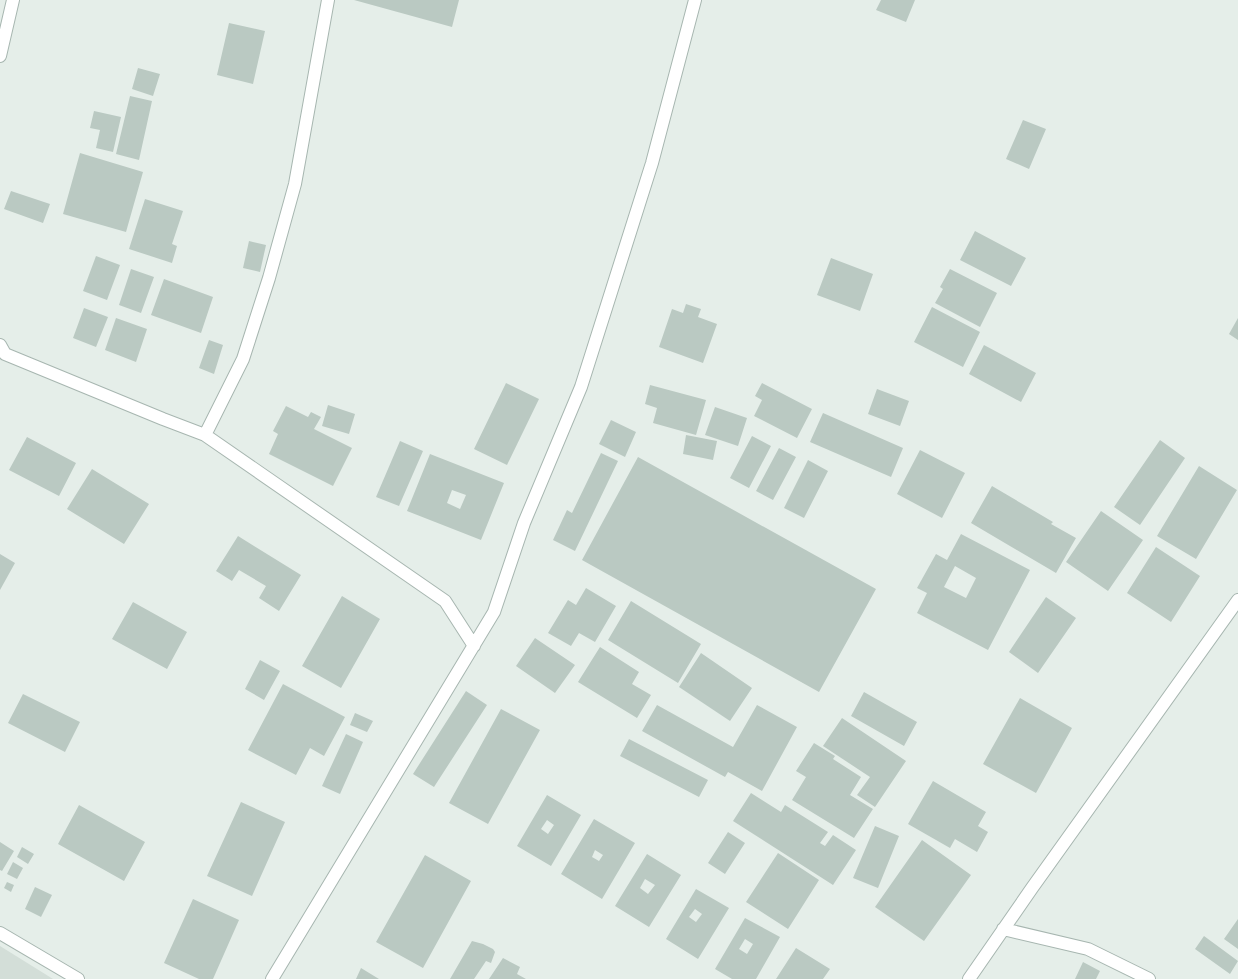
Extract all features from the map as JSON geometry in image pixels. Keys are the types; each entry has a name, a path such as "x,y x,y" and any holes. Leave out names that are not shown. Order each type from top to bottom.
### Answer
{"street":[{"path":"0,56 13,0"},
{"path":"205,435 243,359 273,263 295,184 328,0"},
{"path":"272,979 494,612 524,523 581,387 652,163 694,0"},
{"path":"0,345 5,354 205,435 445,601 474,646"},
{"path":"969,979 1238,600"},
{"path":"1004,929 1088,949 1149,979"},
{"path":"0,933 78,979"}],"shaded area":[{"path":"0,946 53,979 0,979"}],"building":[{"path":"354,0 459,0 452,27"},
{"path":"881,0 915,0 906,22 876,10"},
{"path":"229,23 265,31 253,84 217,75"},
{"path":"138,68 160,74 153,96 132,89"},
{"path":"130,96 152,101 139,160 116,154"},
{"path":"94,111 121,117 113,152 96,148 100,130 90,128"},
{"path":"1023,120 1046,129 1029,169 1006,159"},
{"path":"80,153 143,172 126,232 63,214"},
{"path":"11,191 50,204 43,223 4,209"},
{"path":"145,199 183,211 172,244 177,246 172,263 129,249"},
{"path":"975,231 1026,258 1011,286 960,260"},
{"path":"249,241 266,245 260,272 243,268"},
{"path":"96,256 120,265 107,300 83,291"},
{"path":"831,258 873,274 860,311 817,295"},
{"path":"131,269 154,277 141,313 119,305"},
{"path":"950,269 997,293 980,327 935,303 943,289 940,287"},
{"path":"164,279 213,297 201,333 151,315"},
{"path":"686,304 701,309 698,317 717,324 703,363 659,347 672,309 683,313"},
{"path":"932,307 980,332 963,367 914,342"},
{"path":"84,308 108,317 96,347 73,338"},
{"path":"116,318 147,329 136,362 105,350"},
{"path":"1238,318 1238,340 1229,334"},
{"path":"209,340 223,345 214,374 199,368"},
{"path":"984,345 1036,373 1021,402 969,374"},
{"path":"506,383 539,399 507,465 474,449"},
{"path":"762,383 812,409 797,438 754,416 762,400 755,396"},
{"path":"650,385 706,400 696,435 653,423 657,408 645,404"},
{"path":"877,389 909,401 900,426 868,414"},
{"path":"328,405 355,414 349,434 322,426"},
{"path":"286,406 308,417 311,412 321,417 314,429 352,448 333,486 269,454 278,434 273,431"},
{"path":"715,407 747,418 738,446 705,435"},
{"path":"823,413 903,448 891,477 810,442"},
{"path":"611,420 636,432 625,457 599,444"},
{"path":"686,435 717,441 713,460 683,454"},
{"path":"752,436 771,446 749,488 730,478"},
{"path":"27,437 76,463 59,496 9,470"},
{"path":"1160,440 1185,458 1140,525 1114,507"},
{"path":"400,441 423,451 399,506 376,497"},
{"path":"779,448 796,457 773,500 756,491"},
{"path":"920,450 965,473 942,518 897,494"},
{"path":"601,453 618,461 575,551 553,540 567,510 572,513"},
{"path":"430,454 504,483 481,540 407,511","holes":["452,490 466,495 460,509 447,503"]},
{"path":"638,457 876,589 819,692 582,560"},
{"path":"808,460 828,471 804,518 784,508"},
{"path":"1199,466 1237,490 1196,559 1157,536"},
{"path":"92,469 149,504 124,544 67,509"},
{"path":"992,486 1053,522 1051,524 1076,538 1056,573 971,523"},
{"path":"1101,511 1143,540 1108,591 1066,562"},
{"path":"961,534 1030,570 988,650 917,613 927,593 917,588 936,554 947,560","holes":["955,566 976,578 966,598 944,587"]},
{"path":"238,536 301,575 279,611 259,598 266,586 239,570 232,581 216,571"},
{"path":"1156,547 1200,576 1171,622 1127,593"},
{"path":"0,554 15,563 0,590"},
{"path":"586,588 616,606 595,642 579,633 571,646 548,633 568,600 576,605"},
{"path":"342,596 380,619 341,688 302,666"},
{"path":"1046,597 1076,618 1038,673 1009,652"},
{"path":"631,601 701,644 678,683 608,640"},
{"path":"133,602 187,632 167,669 112,639"},
{"path":"535,638 575,665 555,693 516,666"},
{"path":"600,647 639,672 632,684 651,695 637,718 578,682"},
{"path":"701,653 752,688 730,721 679,687"},
{"path":"260,660 280,671 264,700 245,689"},
{"path":"283,684 345,717 324,756 310,748 296,775 248,750"},
{"path":"466,691 487,705 434,787 413,774"},
{"path":"864,692 917,722 904,746 851,716"},
{"path":"23,694 80,722 65,752 8,723"},
{"path":"1020,698 1072,728 1036,793 983,764"},
{"path":"657,705 733,747 757,705 797,727 762,791 728,772 725,777 642,731"},
{"path":"501,709 540,730 488,824 449,803"},
{"path":"355,713 373,721 367,732 350,725"},
{"path":"842,718 906,761 875,807 857,795 870,777 823,746"},
{"path":"346,734 363,742 340,794 322,786"},
{"path":"629,739 708,780 699,797 620,756"},
{"path":"814,743 835,756 833,759 861,777 850,795 873,809 854,838 792,800 806,777 796,771"},
{"path":"933,781 986,812 978,826 988,832 977,852 955,839 950,848 908,824"},
{"path":"751,793 781,812 785,805 828,832 820,843 825,846 833,835 856,850 833,885 733,821"},
{"path":"547,795 581,815 551,866 517,846","holes":["547,820 554,825 548,834 541,829"]},
{"path":"241,802 285,822 252,896 207,876"},
{"path":"79,805 145,842 124,881 58,844"},
{"path":"594,819 635,843 602,899 561,874","holes":["595,850 603,855 599,861 592,857"]},
{"path":"875,826 899,836 878,888 853,878"},
{"path":"728,832 745,843 725,874 708,863"},
{"path":"922,840 971,875 924,941 875,907"},
{"path":"0,842 14,851 2,871 0,870"},
{"path":"22,847 34,854 28,864 17,857"},
{"path":"778,853 819,880 788,929 746,902"},
{"path":"647,854 681,875 649,927 615,906","holes":["645,879 655,885 648,894 640,888"]},
{"path":"425,855 471,881 423,968 376,942"},
{"path":"13,862 23,868 17,879 7,874"},
{"path":"7,882 14,885 11,892 4,888"},
{"path":"35,887 52,895 41,917 25,909"},
{"path":"696,889 729,908 698,959 666,939","holes":["695,909 702,914 696,922 689,917"]},
{"path":"193,899 239,920 213,979 199,979 164,963"},
{"path":"745,918 780,937 756,979 732,979 715,969","holes":["745,939 753,944 747,954 739,949"]},
{"path":"1238,919 1238,949 1224,939"},
{"path":"1204,936 1238,961 1230,974 1195,949"},
{"path":"472,941 493,949 495,952 491,963 486,961 474,979 450,979"},
{"path":"796,948 830,969 823,979 776,979"},
{"path":"503,958 520,967 517,974 526,979 489,979"},
{"path":"1083,962 1100,971 1096,979 1075,979"},
{"path":"361,968 379,979 356,979"}]}
